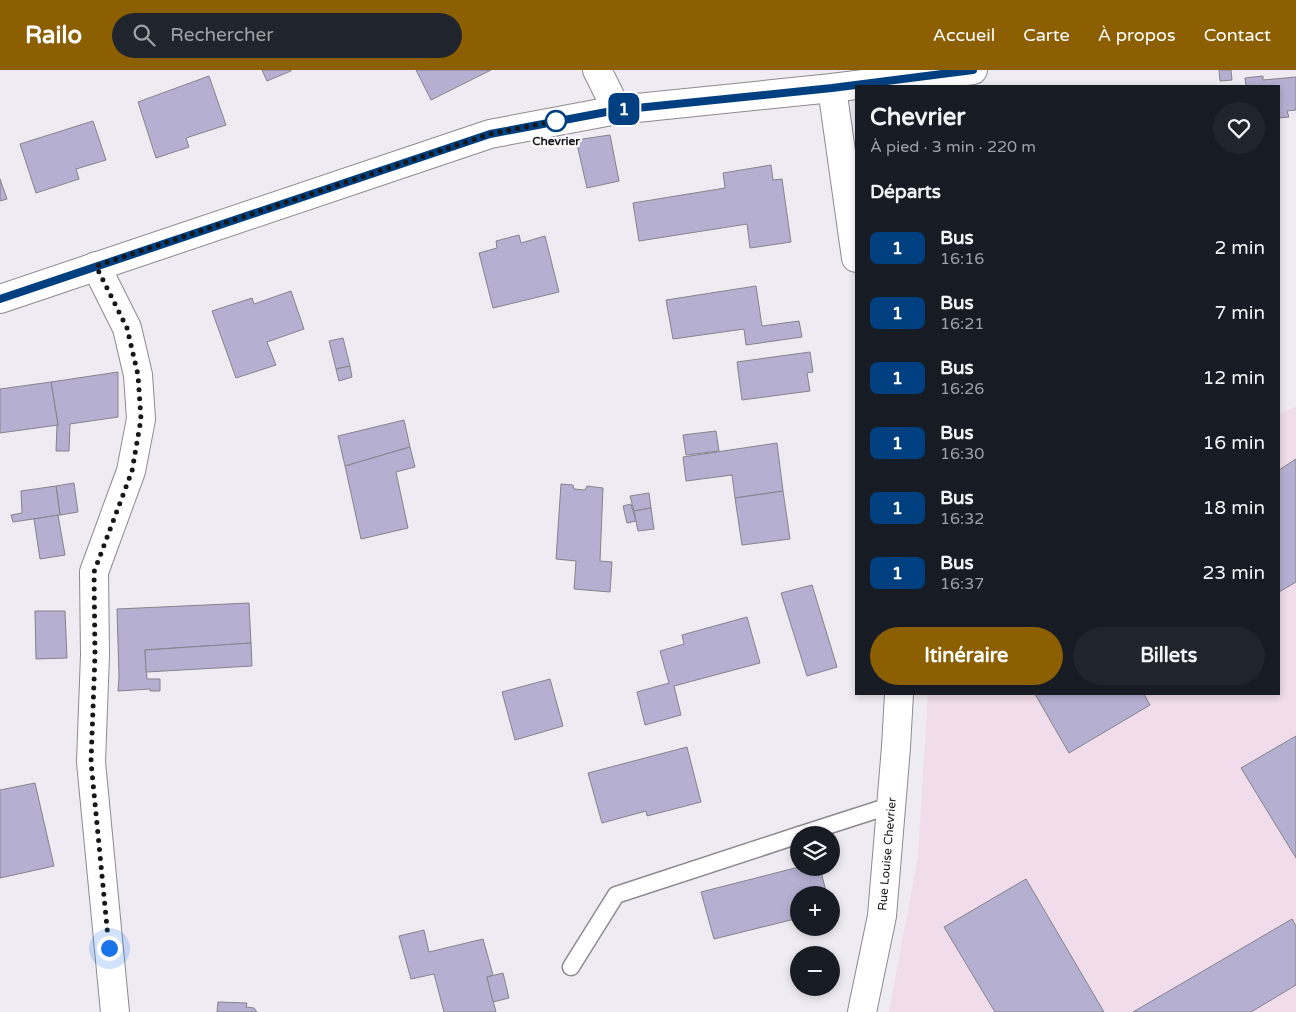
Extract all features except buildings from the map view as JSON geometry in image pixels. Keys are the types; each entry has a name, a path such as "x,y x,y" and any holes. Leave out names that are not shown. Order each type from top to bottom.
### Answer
{"street":[{"path":"597,70 617,110"},
{"path":"856,85 973,70"},
{"path":"0,299 490,134 617,110 855,85"},
{"path":"832,88 855,251"},
{"path":"96,266 127,328 138,375 141,419 132,471 94,572 95,655 91,762 115,1012"},
{"name":"Rue Louise Chevrier","path":"862,1012 882,916 899,695"}],"lane":[{"path":"827,826 892,805"},
{"path":"571,967 616,895 790,838"}],"shaded area":[{"path":"1296,407 1296,1012 889,1012 918,857 928,695 1280,695 1280,414"}],"bus line":[{"name":"1","path":"856,85 973,70"},
{"name":"1","path":"0,299 490,134 617,110 855,85"}],"place":[{"name":"Chevrier","path":"556,121"}],"route":[{"path":"109,948 91,762 95,655 94,572 132,471 141,419 138,375 127,328 96,266 490,134 556,121"}]}
